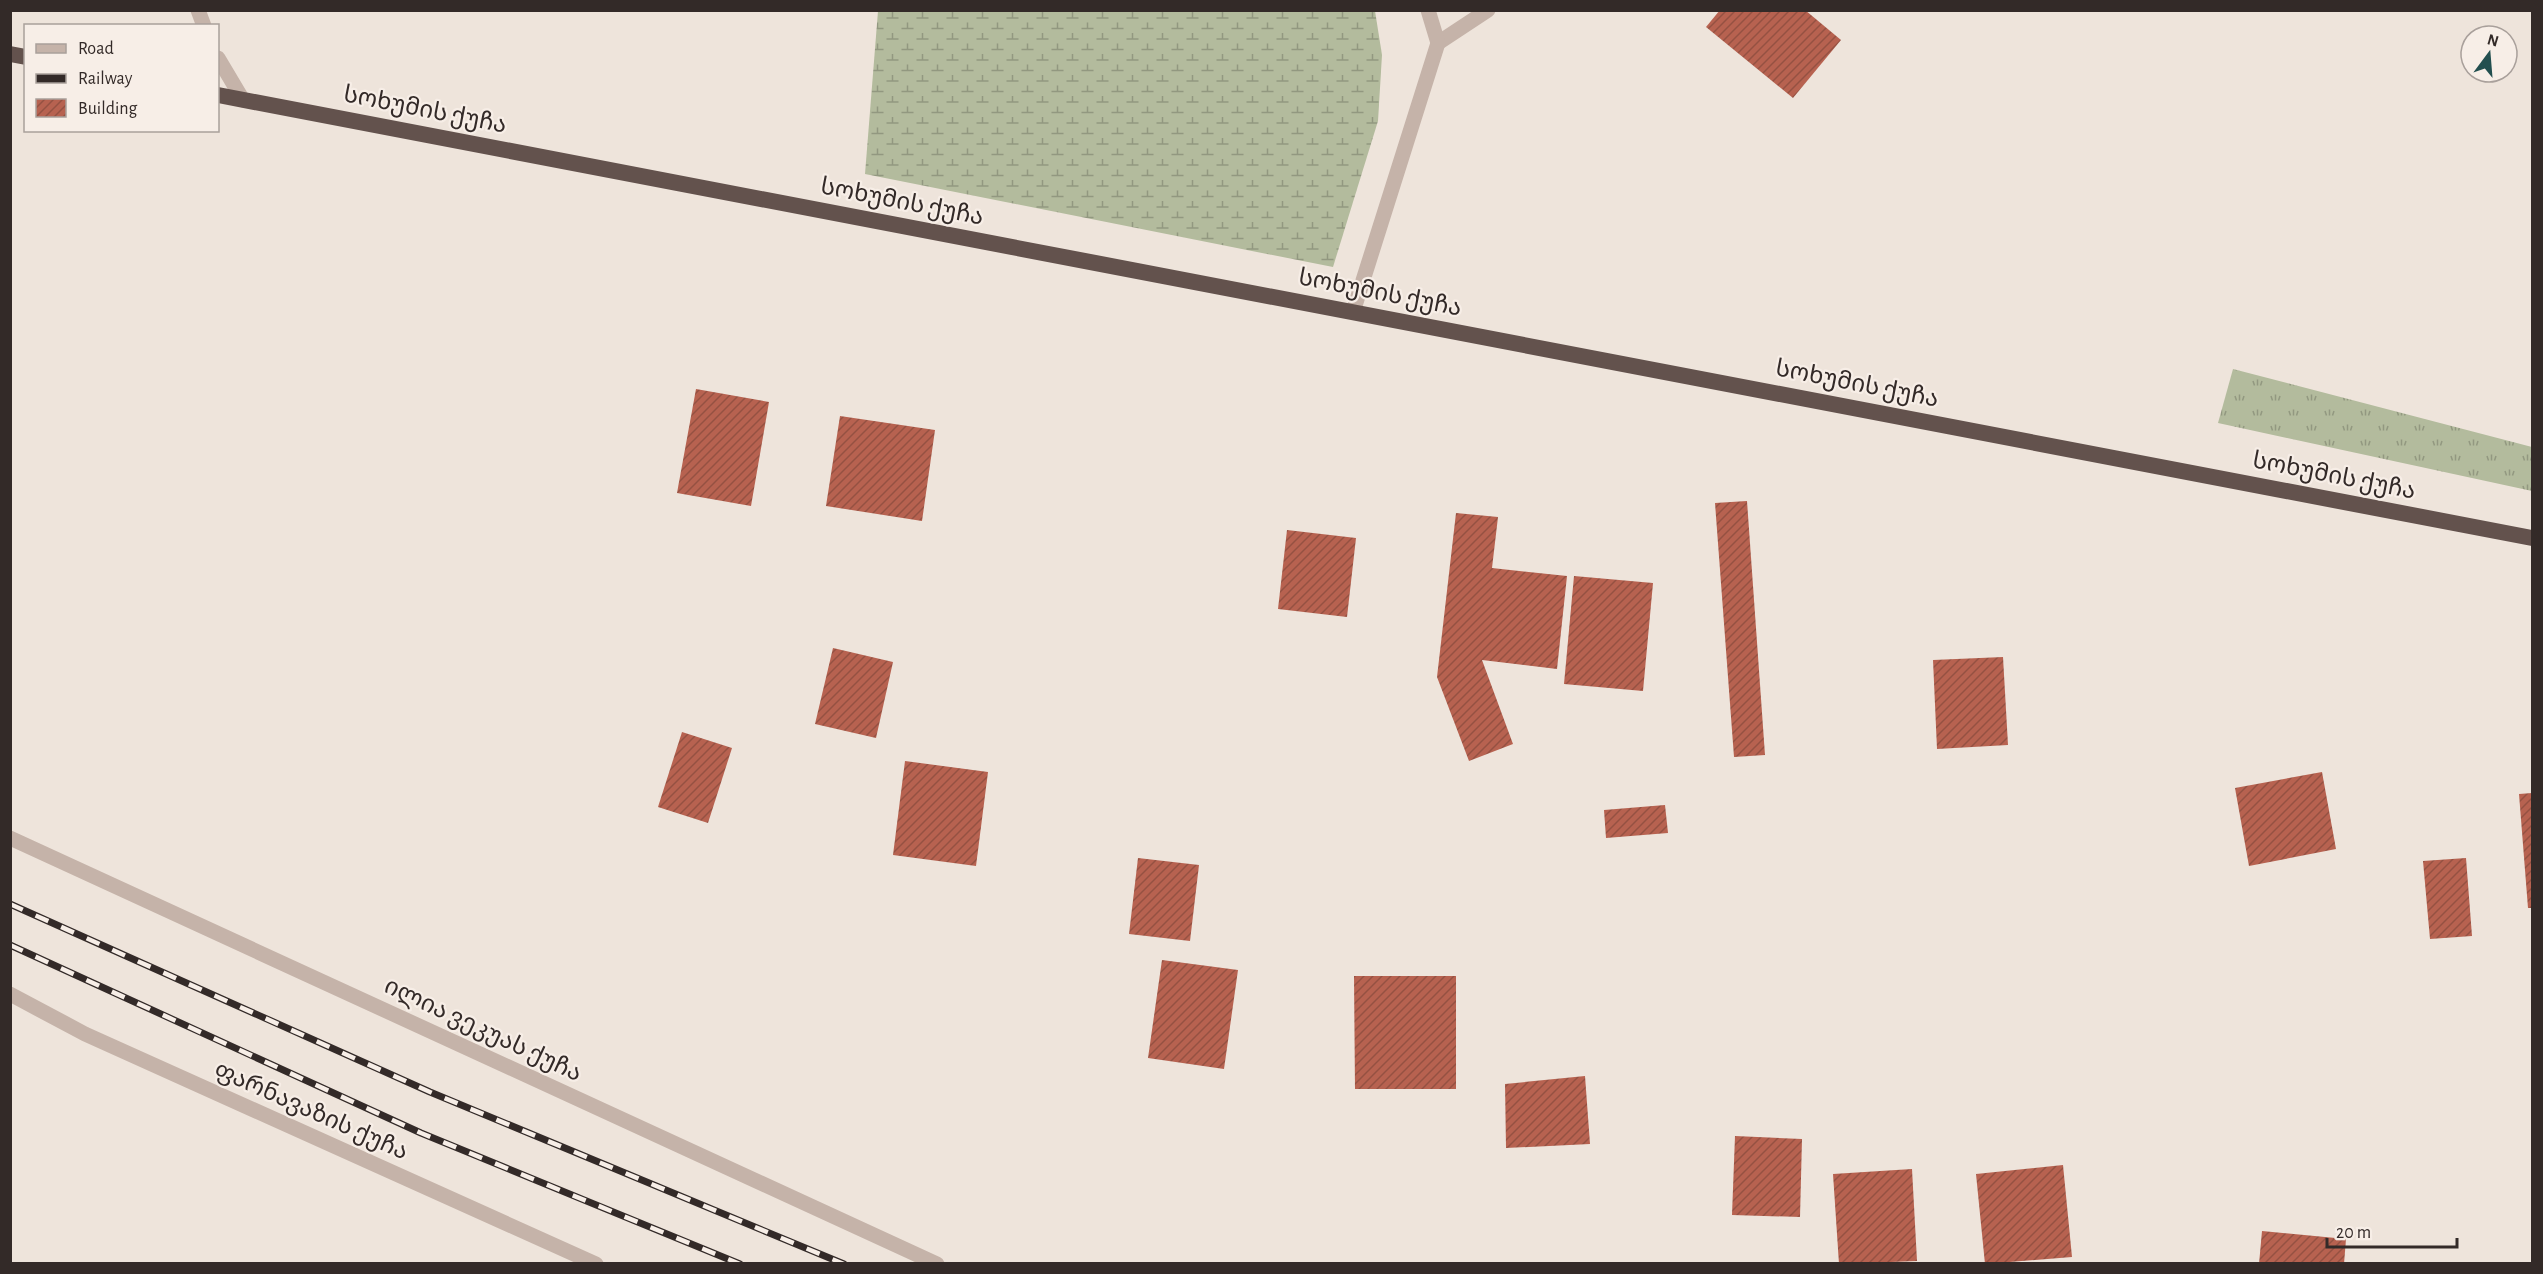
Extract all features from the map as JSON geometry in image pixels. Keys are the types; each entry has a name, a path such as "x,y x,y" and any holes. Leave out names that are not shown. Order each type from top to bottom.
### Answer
{"highway":[{"name":"სოხუმის ქუჩა","path":"219,95 2532,538"}],"street":[{"path":"1353,312 1438,43 1428,10"},
{"path":"1438,43 1488,10"},
{"path":"219,60 243,100"},
{"name":"ილია ვეკუას ქუჩა","path":"10,838 937,1263"},
{"name":"ფარნავაზის ქუჩა","path":"10,994 85,1034 596,1263"}],"green space":[{"path":"878,11 1375,11 1382,55 1378,121 1333,267 865,174"},
{"path":"2233,369 2532,447 2532,491 2218,423"}],"building":[{"path":"1720,10 1805,10 1841,40 1793,98 1706,27"},
{"path":"696,389 769,402 751,506 677,493"},
{"path":"840,416 935,430 922,521 826,506"},
{"path":"1747,501 1765,755 1734,757 1715,503"},
{"path":"1456,513 1498,517 1492,568 1567,576 1557,669 1482,660 1513,744 1469,761 1437,677"},
{"path":"1287,530 1356,538 1347,617 1278,609"},
{"path":"1574,576 1653,583 1643,691 1564,684"},
{"path":"833,648 893,662 876,738 815,724"},
{"path":"2003,657 2008,745 1937,749 1933,660"},
{"path":"682,732 732,748 708,823 658,807"},
{"path":"905,761 988,772 976,866 893,855"},
{"path":"2322,772 2336,849 2249,866 2235,788"},
{"path":"2532,793 2532,908 2528,908 2519,794"},
{"path":"1665,805 1668,833 1606,838 1604,810"},
{"path":"1138,858 1199,865 1190,941 1129,934"},
{"path":"2466,858 2472,936 2430,939 2423,861"},
{"path":"1162,960 1238,970 1224,1069 1148,1058"},
{"path":"1354,976 1456,976 1456,1089 1355,1089"},
{"path":"1585,1076 1590,1144 1506,1148 1505,1084"},
{"path":"1735,1136 1802,1139 1800,1217 1732,1215"},
{"path":"2063,1165 2072,1257 1985,1264 1976,1174"},
{"path":"1912,1169 1917,1261 1839,1264 1833,1174"},
{"path":"2262,1231 2346,1239 2344,1264 2259,1264"}],"railway":[{"path":"10,904 430,1092 844,1264"},
{"path":"10,945 421,1133 740,1264"}]}
